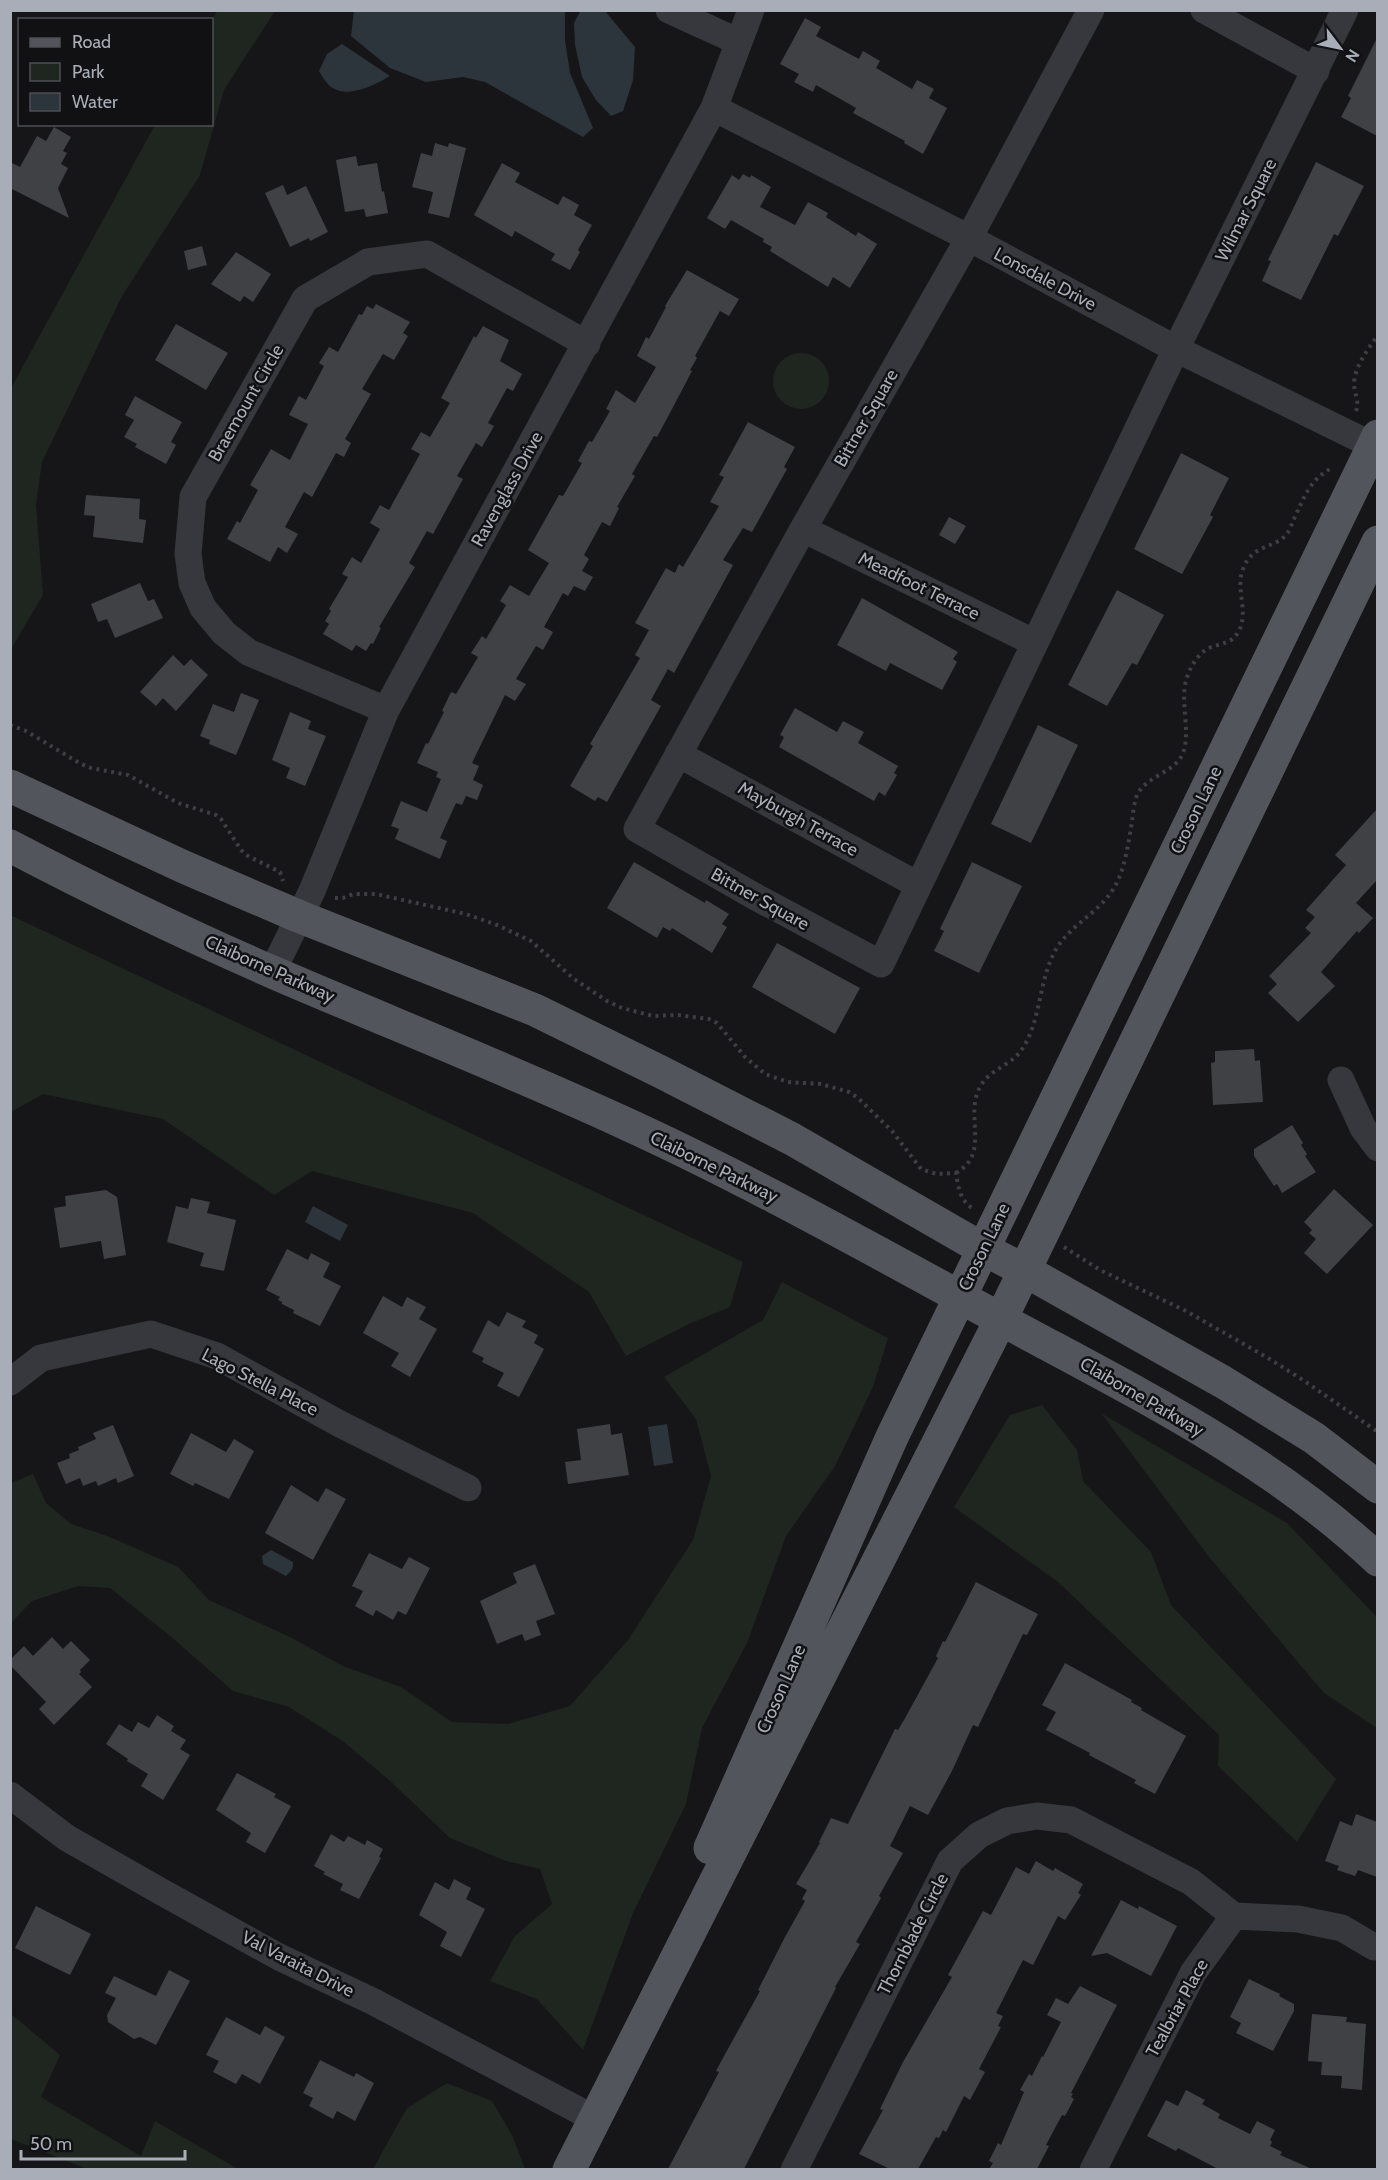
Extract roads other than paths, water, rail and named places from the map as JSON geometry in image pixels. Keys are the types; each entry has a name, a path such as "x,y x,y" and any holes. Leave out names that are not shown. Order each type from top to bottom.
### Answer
{"main road":[{"name":"Croson Lane","path":"620,2072 656,1969 892,1437 998,1220 1369,441"},
{"name":"Croson Lane","path":"569,2169 1001,1319 1377,542"},
{"path":"10,786 164,858 305,904 549,1017 792,1139 983,1249 1223,1382 1314,1438 1377,1487"},
{"name":"Claiborne Parkway","path":"10,846 142,912 272,972 621,1121 783,1200 1102,1373 1237,1452 1305,1499 1377,1560"}],"street":[{"path":"669,10 739,42"},
{"name":"Ravenglass Drive","path":"272,972 305,904 386,711 714,108 750,10"},
{"path":"969,238 1091,10"},
{"path":"1204,10 1316,71"},
{"name":"Wilmar Square","path":"1176,349 1345,10"},
{"name":"Lonsdale Drive","path":"714,108 969,238 1176,349 1369,441"},
{"name":"Bittner Square","path":"969,238 803,529 637,829 754,896 881,964 1176,349"},
{"name":"Braemount Circle","path":"386,711 248,652 224,633 203,608 192,583 188,554 192,497 305,299 368,262 427,254 586,344"},
{"name":"Meadfoot Terrace","path":"803,529 1035,643"},
{"name":"Mayburgh Terrace","path":"678,754 918,885"},
{"path":"1341,1080 1363,1128 1377,1148"},
{"name":"Lago Stella Place","path":"10,1382 41,1358 151,1334 217,1356 340,1424 468,1488"},
{"name":"Val Varaita Drive","path":"10,1795 67,1839 279,1957 374,2002 595,2119"},
{"name":"Thornblade Circle","path":"794,2169 950,1861 979,1835 1007,1821 1037,1816 1071,1820 1191,1882 1234,1917"},
{"path":"1234,1917 1298,1919 1342,1928 1374,1947"},
{"name":"Tealbriar Place","path":"1093,2169 1193,1972 1234,1917"}],"water":[{"path":"581,10 605,11 635,47 633,80 623,111 611,116 596,100 582,77 575,45 574,23"},
{"path":"354,11 565,11 565,40 570,73 593,128 583,137 485,82 463,77 426,82 390,68 351,36"},
{"path":"342,44 390,76 369,87 353,91 345,92 331,87 319,71 327,54"},
{"path":"313,1206 348,1225 340,1241 305,1222"},
{"path":"667,1424 673,1463 654,1466 648,1427"},
{"path":"271,1550 293,1562 292,1570 286,1576 263,1564 262,1556"}]}
